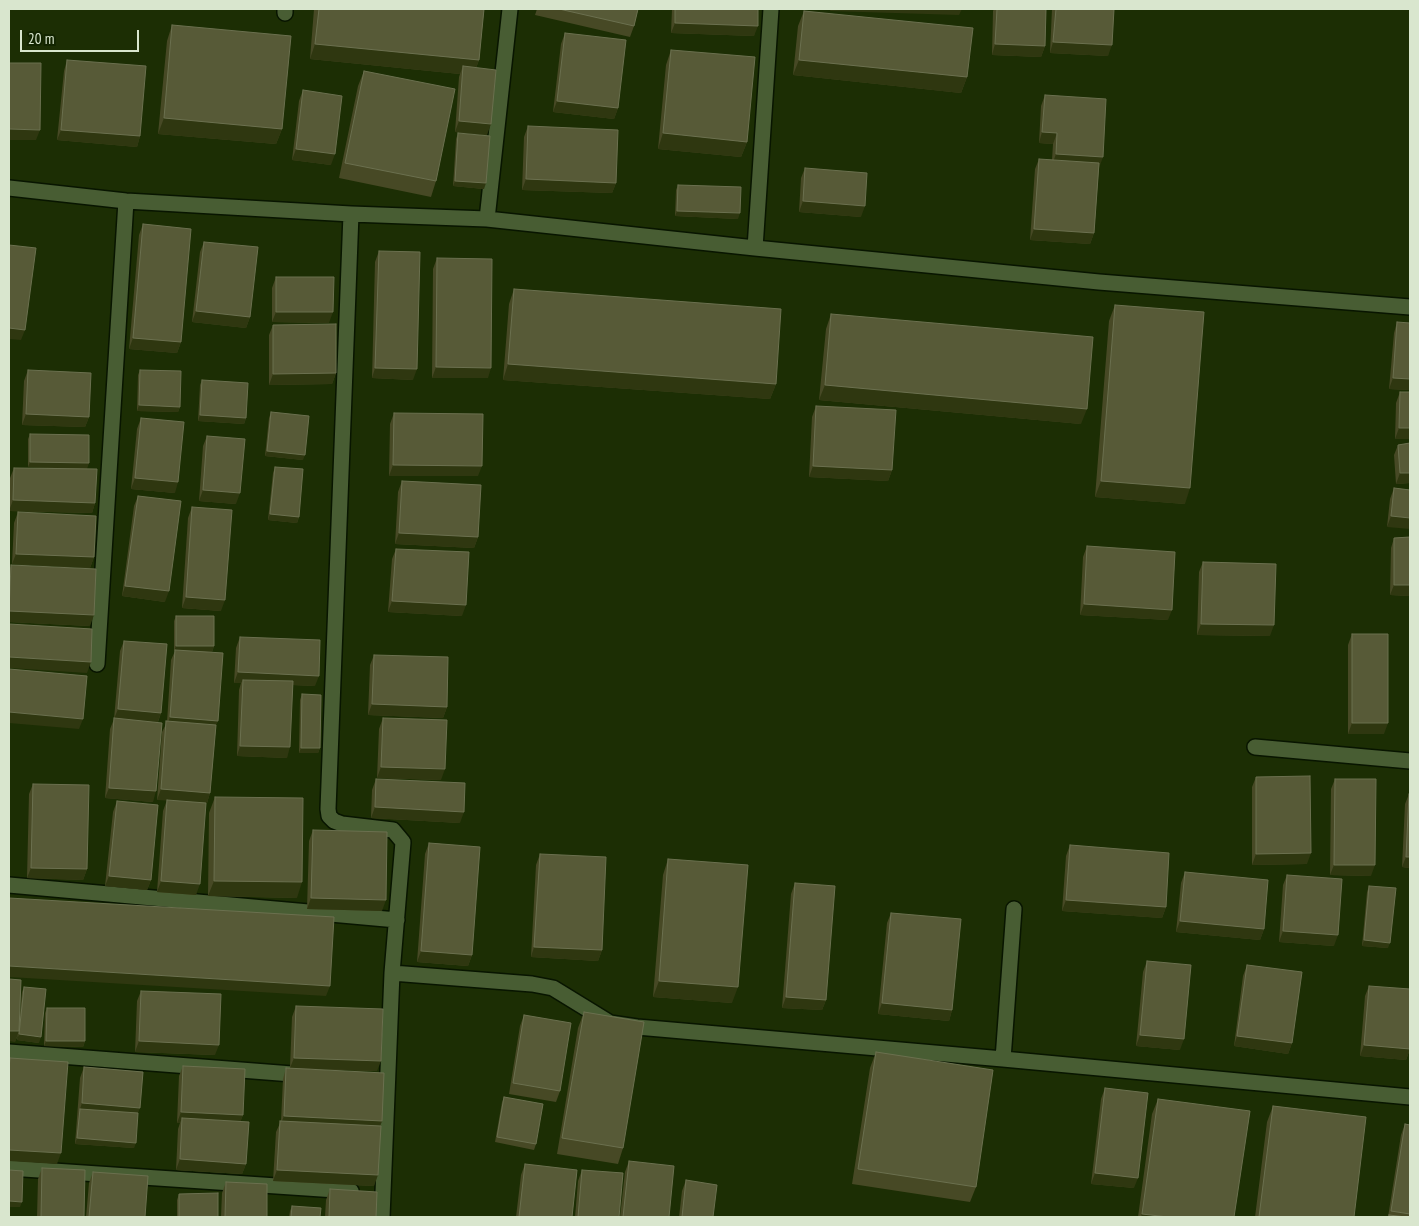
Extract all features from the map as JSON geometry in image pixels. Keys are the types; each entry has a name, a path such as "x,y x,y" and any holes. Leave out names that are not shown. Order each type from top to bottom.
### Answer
{"street":[{"path":"487,219 510,9"},
{"path":"755,248 771,9"},
{"path":"9,188 126,201 351,214 487,219 1099,282 1410,307"},
{"path":"98,664 126,201"},
{"path":"351,214 328,810 329,816 334,821 342,824 393,830 403,842 392,973 388,1082 372,1193 382,1217"},
{"path":"1255,747 1410,761"},
{"path":"9,885 397,920"},
{"path":"1003,1059 1014,909"},
{"path":"392,973 532,984 552,988 610,1023 637,1028 1003,1059 1410,1097"},
{"path":"9,1052 320,1076"},
{"path":"369,1080 388,1082"},
{"path":"9,1168 372,1193"}],"building":[{"path":"319,9 484,9 479,60 315,44"},
{"path":"559,9 638,9 634,26"},
{"path":"675,9 758,9 758,26 675,23"},
{"path":"997,9 1046,9 1045,46 995,44"},
{"path":"1056,9 1114,9 1112,45 1053,42"},
{"path":"804,11 973,28 967,77 799,60"},
{"path":"172,25 291,36 282,129 164,118"},
{"path":"565,33 626,40 618,108 557,101"},
{"path":"671,50 755,57 747,142 663,133"},
{"path":"67,60 146,66 140,136 61,130"},
{"path":"9,63 41,63 40,130 9,129"},
{"path":"463,66 496,70 491,124 459,121"},
{"path":"364,71 455,89 436,181 345,163"},
{"path":"303,90 342,96 335,154 296,149"},
{"path":"1045,95 1106,99 1103,157 1056,154 1057,133 1042,132"},
{"path":"528,126 618,130 616,183 526,179"},
{"path":"458,133 490,136 486,183 455,181"},
{"path":"1039,159 1099,163 1094,233 1034,229"},
{"path":"805,168 867,173 865,206 803,201"},
{"path":"678,185 741,187 740,213 677,211"},
{"path":"143,224 191,229 181,342 133,338"},
{"path":"204,242 258,247 250,317 196,311"},
{"path":"9,245 36,248 25,330 9,328"},
{"path":"379,251 420,252 417,369 375,368"},
{"path":"437,258 492,259 491,368 436,367"},
{"path":"276,277 334,277 333,312 276,312"},
{"path":"514,289 781,309 776,384 508,364"},
{"path":"1115,305 1204,312 1190,488 1101,481"},
{"path":"831,314 1093,337 1087,409 825,385"},
{"path":"1397,322 1410,323 1410,379 1393,378"},
{"path":"336,324 336,373 273,374 273,325"},
{"path":"28,370 91,373 89,417 26,414"},
{"path":"140,370 181,371 180,407 139,405"},
{"path":"202,380 248,383 246,418 200,415"},
{"path":"1400,392 1410,392 1410,428 1399,428"},
{"path":"816,406 896,410 892,470 813,466"},
{"path":"271,412 309,416 305,455 267,451"},
{"path":"394,413 483,414 482,466 393,465"},
{"path":"141,418 184,422 178,482 135,478"},
{"path":"30,434 89,435 89,463 30,462"},
{"path":"207,436 245,439 240,493 203,490"},
{"path":"1410,443 1410,473 1400,473 1398,445"},
{"path":"275,467 303,469 299,517 270,514"},
{"path":"14,468 97,469 95,503 13,500"},
{"path":"402,481 481,485 478,537 399,533"},
{"path":"1394,488 1410,490 1410,518 1391,516"},
{"path":"138,496 181,501 169,591 125,586"},
{"path":"192,507 232,510 225,600 186,597"},
{"path":"18,512 96,516 94,557 16,554"},
{"path":"1410,537 1410,585 1394,585 1394,538"},
{"path":"1087,546 1175,552 1172,610 1084,604"},
{"path":"396,549 469,552 466,605 392,601"},
{"path":"1203,562 1276,564 1274,625 1201,624"},
{"path":"11,565 96,569 94,615 9,611"},
{"path":"176,616 214,616 214,646 176,646"},
{"path":"9,624 92,629 91,662 9,657"},
{"path":"1352,634 1388,634 1388,723 1352,723"},
{"path":"240,637 320,640 319,676 238,672"},
{"path":"124,641 167,644 161,713 118,709"},
{"path":"175,650 223,653 218,721 170,717"},
{"path":"374,655 448,657 447,707 372,704"},
{"path":"9,669 87,676 83,719 9,712"},
{"path":"243,680 293,681 290,747 240,746"},
{"path":"302,694 321,695 320,748 301,748"},
{"path":"114,718 162,723 156,791 109,788"},
{"path":"383,718 447,720 445,769 381,767"},
{"path":"166,721 216,725 210,793 161,789"},
{"path":"1310,776 1311,853 1256,854 1256,777"},
{"path":"376,779 465,783 464,812 375,807"},
{"path":"1335,779 1376,779 1375,865 1334,865"},
{"path":"33,784 89,785 87,869 31,868"},
{"path":"1409,794 1410,857 1406,857"},
{"path":"215,797 303,798 302,882 214,881"},
{"path":"167,800 206,803 200,884 161,881"},
{"path":"117,801 158,805 151,880 109,876"},
{"path":"313,830 387,832 386,900 311,898"},
{"path":"429,843 480,847 472,955 421,951"},
{"path":"1070,845 1169,853 1166,907 1066,900"},
{"path":"540,854 606,857 602,950 534,947"},
{"path":"668,859 748,865 738,987 659,981"},
{"path":"1185,872 1268,880 1264,929 1180,921"},
{"path":"1287,875 1342,879 1338,935 1283,931"},
{"path":"795,883 835,886 826,1000 786,997"},
{"path":"1369,886 1396,888 1390,943 1364,940"},
{"path":"9,898 334,917 330,986 9,966"},
{"path":"891,913 961,919 952,1010 882,1003"},
{"path":"1147,961 1191,965 1184,1039 1140,1035"},
{"path":"1247,965 1302,972 1292,1043 1237,1036"},
{"path":"9,979 21,980 19,1031 9,1031"},
{"path":"1369,986 1410,989 1410,1049 1364,1045"},
{"path":"24,987 46,989 41,1037 19,1034"},
{"path":"141,991 221,994 219,1045 139,1041"},
{"path":"296,1006 383,1009 381,1061 294,1058"},
{"path":"47,1008 85,1008 85,1041 46,1041"},
{"path":"584,1012 644,1022 623,1148 562,1138"},
{"path":"524,1015 571,1023 560,1091 513,1083"},
{"path":"876,1052 993,1070 976,1187 858,1169"},
{"path":"10,1058 68,1062 61,1153 9,1150"},
{"path":"183,1066 245,1069 243,1115 181,1112"},
{"path":"84,1067 143,1072 140,1108 82,1103"},
{"path":"286,1068 384,1073 382,1121 284,1116"},
{"path":"1105,1088 1148,1093 1138,1178 1095,1173"},
{"path":"504,1097 543,1104 536,1144 497,1137"},
{"path":"1158,1099 1250,1111 1234,1217 1168,1217 1142,1214"},
{"path":"1273,1106 1366,1117 1354,1217 1259,1217"},
{"path":"80,1109 138,1113 136,1143 77,1138"},
{"path":"182,1118 249,1122 246,1164 180,1159"},
{"path":"280,1121 381,1126 378,1175 277,1170"},
{"path":"1405,1124 1410,1125 1410,1214 1391,1211"},
{"path":"629,1161 674,1166 669,1217 623,1217"},
{"path":"525,1164 577,1170 572,1217 519,1217"},
{"path":"42,1168 85,1170 84,1217 41,1217"},
{"path":"9,1170 23,1171 22,1202 9,1201"},
{"path":"582,1170 623,1173 619,1217 578,1217"},
{"path":"93,1172 148,1176 145,1217 89,1217"},
{"path":"686,1180 717,1185 713,1217 682,1217"},
{"path":"226,1182 267,1184 267,1217 225,1217"},
{"path":"330,1189 377,1192 376,1217 329,1217"},
{"path":"218,1193 218,1217 179,1217 179,1194"},
{"path":"292,1206 321,1208 320,1217 291,1217"},
{"path":"1389,1215 1406,1217 1389,1217"}]}
